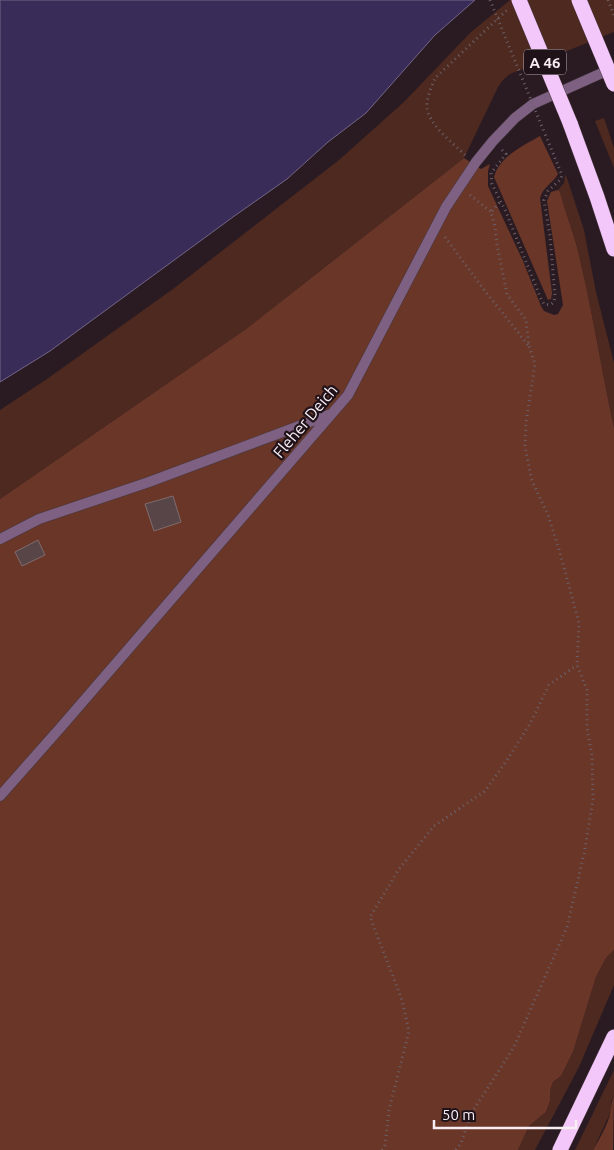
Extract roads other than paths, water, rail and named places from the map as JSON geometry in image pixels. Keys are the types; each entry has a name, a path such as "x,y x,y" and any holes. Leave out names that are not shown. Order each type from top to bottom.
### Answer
{"highway":[{"path":"579,0 614,84"},
{"name":"A 46","path":"515,3 570,123 614,249"},
{"path":"560,1150 614,1037"}],"lane":[{"name":"Fleher Deich","path":"0,796 348,396 436,225 460,185 493,141 515,118 533,104 614,67"},
{"path":"0,538 39,519 149,482 334,413"}]}
